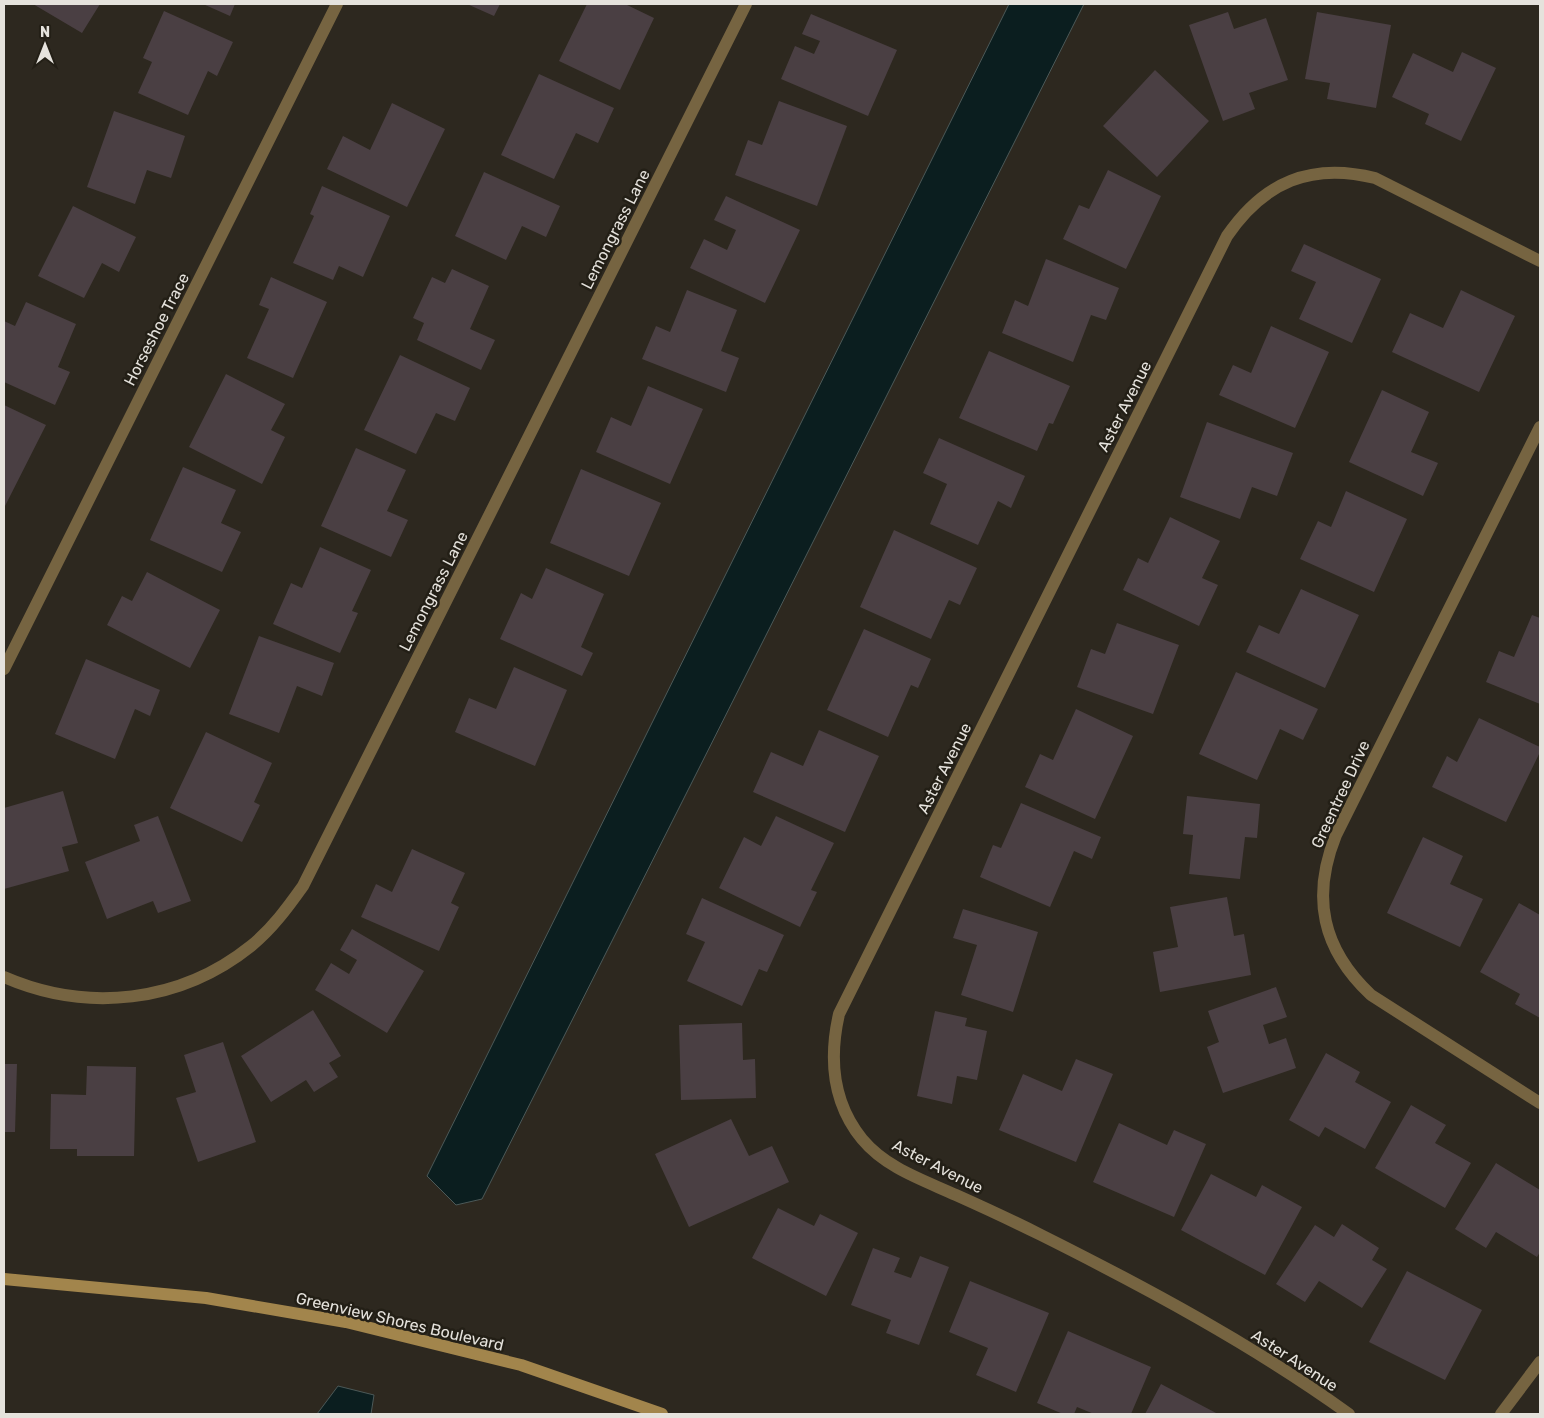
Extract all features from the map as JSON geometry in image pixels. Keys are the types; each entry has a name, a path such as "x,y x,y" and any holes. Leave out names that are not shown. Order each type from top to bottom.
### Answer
{"street":[{"name":"Horseshoe Trace","path":"4,669 337,4"},
{"name":"Lemongrass Lane","path":"4,977 28,988 66,997 106,1000 145,995 184,985 219,968 252,946 280,918 303,886 746,4"},
{"name":"Aster Avenue","path":"1349,1414 1233,1340 1120,1275 1004,1217 896,1167 878,1155 862,1139 840,1101 832,1057 834,1036 844,1005 1227,236 1239,219 1271,190 1290,180 1311,174 1354,173 1375,178 1540,260"},
{"name":"Greentree Drive","path":"1540,427 1336,835 1323,877 1322,899 1325,921 1331,942 1341,962 1360,985 1371,995 1540,1104"},
{"name":"Greenview Shores Boulevard","path":"4,1279 206,1298 346,1322 521,1365 662,1414"},
{"path":"1501,1414 1540,1362"}],"water":[{"path":"1009,4 1084,4 482,1199 456,1205 427,1176"},
{"path":"338,1386 374,1395 371,1414 317,1414"}],"building":[{"path":"33,4 100,4 82,33"},
{"path":"203,4 235,4 230,16"},
{"path":"467,4 500,4 494,16"},
{"path":"587,4 625,4 654,18 620,90 559,61"},
{"path":"164,11 233,42 217,76 208,71 188,115 138,93 152,62 143,58"},
{"path":"1228,12 1234,29 1266,18 1288,80 1249,93 1255,109 1223,121 1189,25"},
{"path":"1317,12 1391,25 1376,108 1327,99 1330,83 1305,79"},
{"path":"811,14 897,50 868,116 781,79 795,46 814,54 820,41 802,34"},
{"path":"1462,52 1496,68 1461,141 1425,124 1429,114 1392,97 1413,53 1453,72"},
{"path":"1155,70 1209,121 1157,177 1103,126"},
{"path":"539,74 614,108 598,143 576,133 554,179 501,155"},
{"path":"779,101 847,126 817,206 735,175 748,140 762,145"},
{"path":"392,103 445,129 407,207 327,169 343,136 370,150"},
{"path":"114,111 185,136 171,178 147,170 135,204 87,187"},
{"path":"1108,170 1161,196 1126,269 1063,239 1079,205 1089,209"},
{"path":"484,172 560,206 546,237 522,226 506,260 455,236"},
{"path":"322,186 390,216 363,277 339,266 333,280 293,263 314,216 310,214"},
{"path":"726,196 800,230 765,303 690,268 704,239 727,250 736,230 714,220"},
{"path":"73,206 136,237 119,272 102,263 84,298 38,276"},
{"path":"1304,244 1381,279 1352,343 1299,319 1316,282 1291,271"},
{"path":"1046,259 1119,288 1106,320 1091,315 1073,362 1002,333 1015,300 1028,306"},
{"path":"452,269 489,286 470,329 495,340 481,370 417,340 424,323 413,318 432,277 445,283"},
{"path":"271,277 327,302 293,378 247,358 269,309 259,305"},
{"path":"687,290 737,310 721,351 739,358 726,392 642,359 656,326 670,332"},
{"path":"1461,290 1515,316 1479,392 1392,352 1410,313 1443,328"},
{"path":"26,302 76,324 58,367 70,372 55,405 4,382 4,321 15,326"},
{"path":"1271,326 1329,352 1295,428 1219,395 1233,365 1251,373"},
{"path":"989,351 1070,386 1053,424 1049,423 1037,451 959,418"},
{"path":"400,355 470,388 455,421 436,413 416,454 364,430"},
{"path":"226,374 285,404 271,430 285,437 262,484 189,447"},
{"path":"648,386 703,409 670,484 596,452 611,417 631,426"},
{"path":"1382,390 1429,412 1411,452 1438,463 1423,496 1349,462"},
{"path":"4,405 46,425 4,508"},
{"path":"1207,422 1293,453 1277,496 1252,487 1240,519 1180,497"},
{"path":"939,438 1025,476 1011,508 998,501 978,545 930,524 947,484 923,473"},
{"path":"356,448 406,470 387,511 408,520 391,557 321,526"},
{"path":"183,467 236,490 221,523 241,532 222,572 150,540"},
{"path":"581,469 661,503 629,576 550,543"},
{"path":"1346,491 1407,519 1374,592 1300,559 1318,521 1331,527"},
{"path":"1170,517 1220,541 1202,578 1218,585 1199,626 1123,590 1138,558 1148,563"},
{"path":"894,530 977,568 960,605 949,600 931,639 860,607"},
{"path":"320,547 371,570 352,611 358,613 340,653 273,624 291,583 302,588"},
{"path":"546,568 604,594 581,647 593,653 582,676 500,639 521,593 532,599"},
{"path":"147,572 220,610 190,668 107,625 122,596 132,601"},
{"path":"1301,589 1359,615 1325,688 1246,652 1259,625 1279,634"},
{"path":"1532,615 1540,618 1540,704 1486,682 1499,651 1514,657"},
{"path":"1117,623 1179,645 1153,714 1077,687 1091,649 1105,654"},
{"path":"864,629 931,659 918,688 911,685 888,737 827,710"},
{"path":"259,636 334,663 322,696 297,686 279,733 229,714"},
{"path":"86,659 160,690 150,716 135,709 115,759 55,734"},
{"path":"514,667 567,690 535,766 455,732 469,698 496,709"},
{"path":"1236,672 1318,709 1303,740 1280,729 1257,780 1199,754"},
{"path":"1076,709 1133,736 1095,819 1025,787 1040,754 1053,760"},
{"path":"1479,718 1540,747 1540,752 1506,822 1432,787 1447,756 1457,762"},
{"path":"819,730 879,756 845,832 753,792 771,752 803,766"},
{"path":"206,732 272,763 254,802 260,805 242,842 170,808"},
{"path":"63,791 78,843 62,847 69,871 4,889 4,808"},
{"path":"1187,796 1260,804 1257,838 1245,837 1240,879 1189,874 1193,835 1183,834"},
{"path":"1021,803 1101,837 1092,859 1074,851 1050,907 980,877 993,845 1001,848"},
{"path":"158,816 191,901 158,913 153,901 107,919 85,862 140,841 134,825"},
{"path":"776,816 834,843 811,890 817,892 800,927 719,888 744,837 761,846"},
{"path":"1423,837 1463,856 1450,884 1483,899 1460,947 1387,913"},
{"path":"412,849 465,873 451,903 459,907 439,951 361,917 376,884 392,892"},
{"path":"1227,897 1234,936 1244,934 1251,975 1160,992 1153,952 1178,947 1170,907"},
{"path":"702,898 784,935 767,972 759,969 742,1006 687,981 705,942 686,934"},
{"path":"1519,903 1540,915 1540,1018 1515,1004 1520,994 1480,972"},
{"path":"963,909 1038,932 1013,1012 961,995 977,945 953,938"},
{"path":"352,929 424,971 387,1033 315,990 331,963 349,974 357,960 340,950"},
{"path":"1276,987 1287,1017 1263,1025 1269,1044 1286,1038 1296,1068 1223,1093 1207,1047 1219,1042 1208,1011"},
{"path":"313,1010 341,1056 329,1063 338,1077 314,1092 306,1080 271,1102 241,1056"},
{"path":"935,1011 967,1018 965,1026 987,1031 977,1080 957,1076 952,1104 917,1096"},
{"path":"742,1023 743,1060 755,1059 756,1098 681,1100 679,1025"},
{"path":"223,1042 256,1142 198,1162 176,1098 196,1092 184,1055"},
{"path":"1326,1053 1360,1072 1355,1082 1391,1102 1365,1149 1325,1127 1319,1137 1289,1120"},
{"path":"1076,1059 1113,1074 1076,1162 999,1130 1023,1074 1062,1091"},
{"path":"4,1064 17,1064 15,1132 4,1132"},
{"path":"87,1066 136,1067 134,1156 77,1156 77,1149 50,1149 51,1094 86,1095"},
{"path":"1411,1105 1446,1125 1435,1143 1471,1163 1445,1208 1375,1168"},
{"path":"731,1119 749,1156 772,1146 789,1182 689,1227 655,1154"},
{"path":"1119,1123 1167,1145 1174,1130 1206,1144 1174,1217 1093,1182"},
{"path":"1496,1163 1540,1190 1540,1252 1537,1257 1496,1232 1486,1248 1455,1229"},
{"path":"1211,1174 1256,1197 1262,1185 1302,1207 1265,1275 1181,1230"},
{"path":"778,1208 814,1226 820,1214 858,1233 826,1296 752,1258"},
{"path":"1342,1224 1379,1248 1372,1260 1387,1269 1362,1308 1319,1281 1305,1302 1276,1284 1315,1225 1334,1237"},
{"path":"873,1248 900,1258 894,1272 911,1278 920,1256 949,1267 919,1345 886,1333 891,1320 851,1305"},
{"path":"1407,1271 1482,1310 1445,1380 1369,1342"},
{"path":"970,1281 1049,1313 1016,1392 976,1375 988,1348 949,1332"},
{"path":"1068,1331 1151,1367 1131,1414 1094,1414 1077,1407 1074,1414 1063,1414 1037,1403"},
{"path":"1161,1384 1218,1414 1145,1414"}]}
